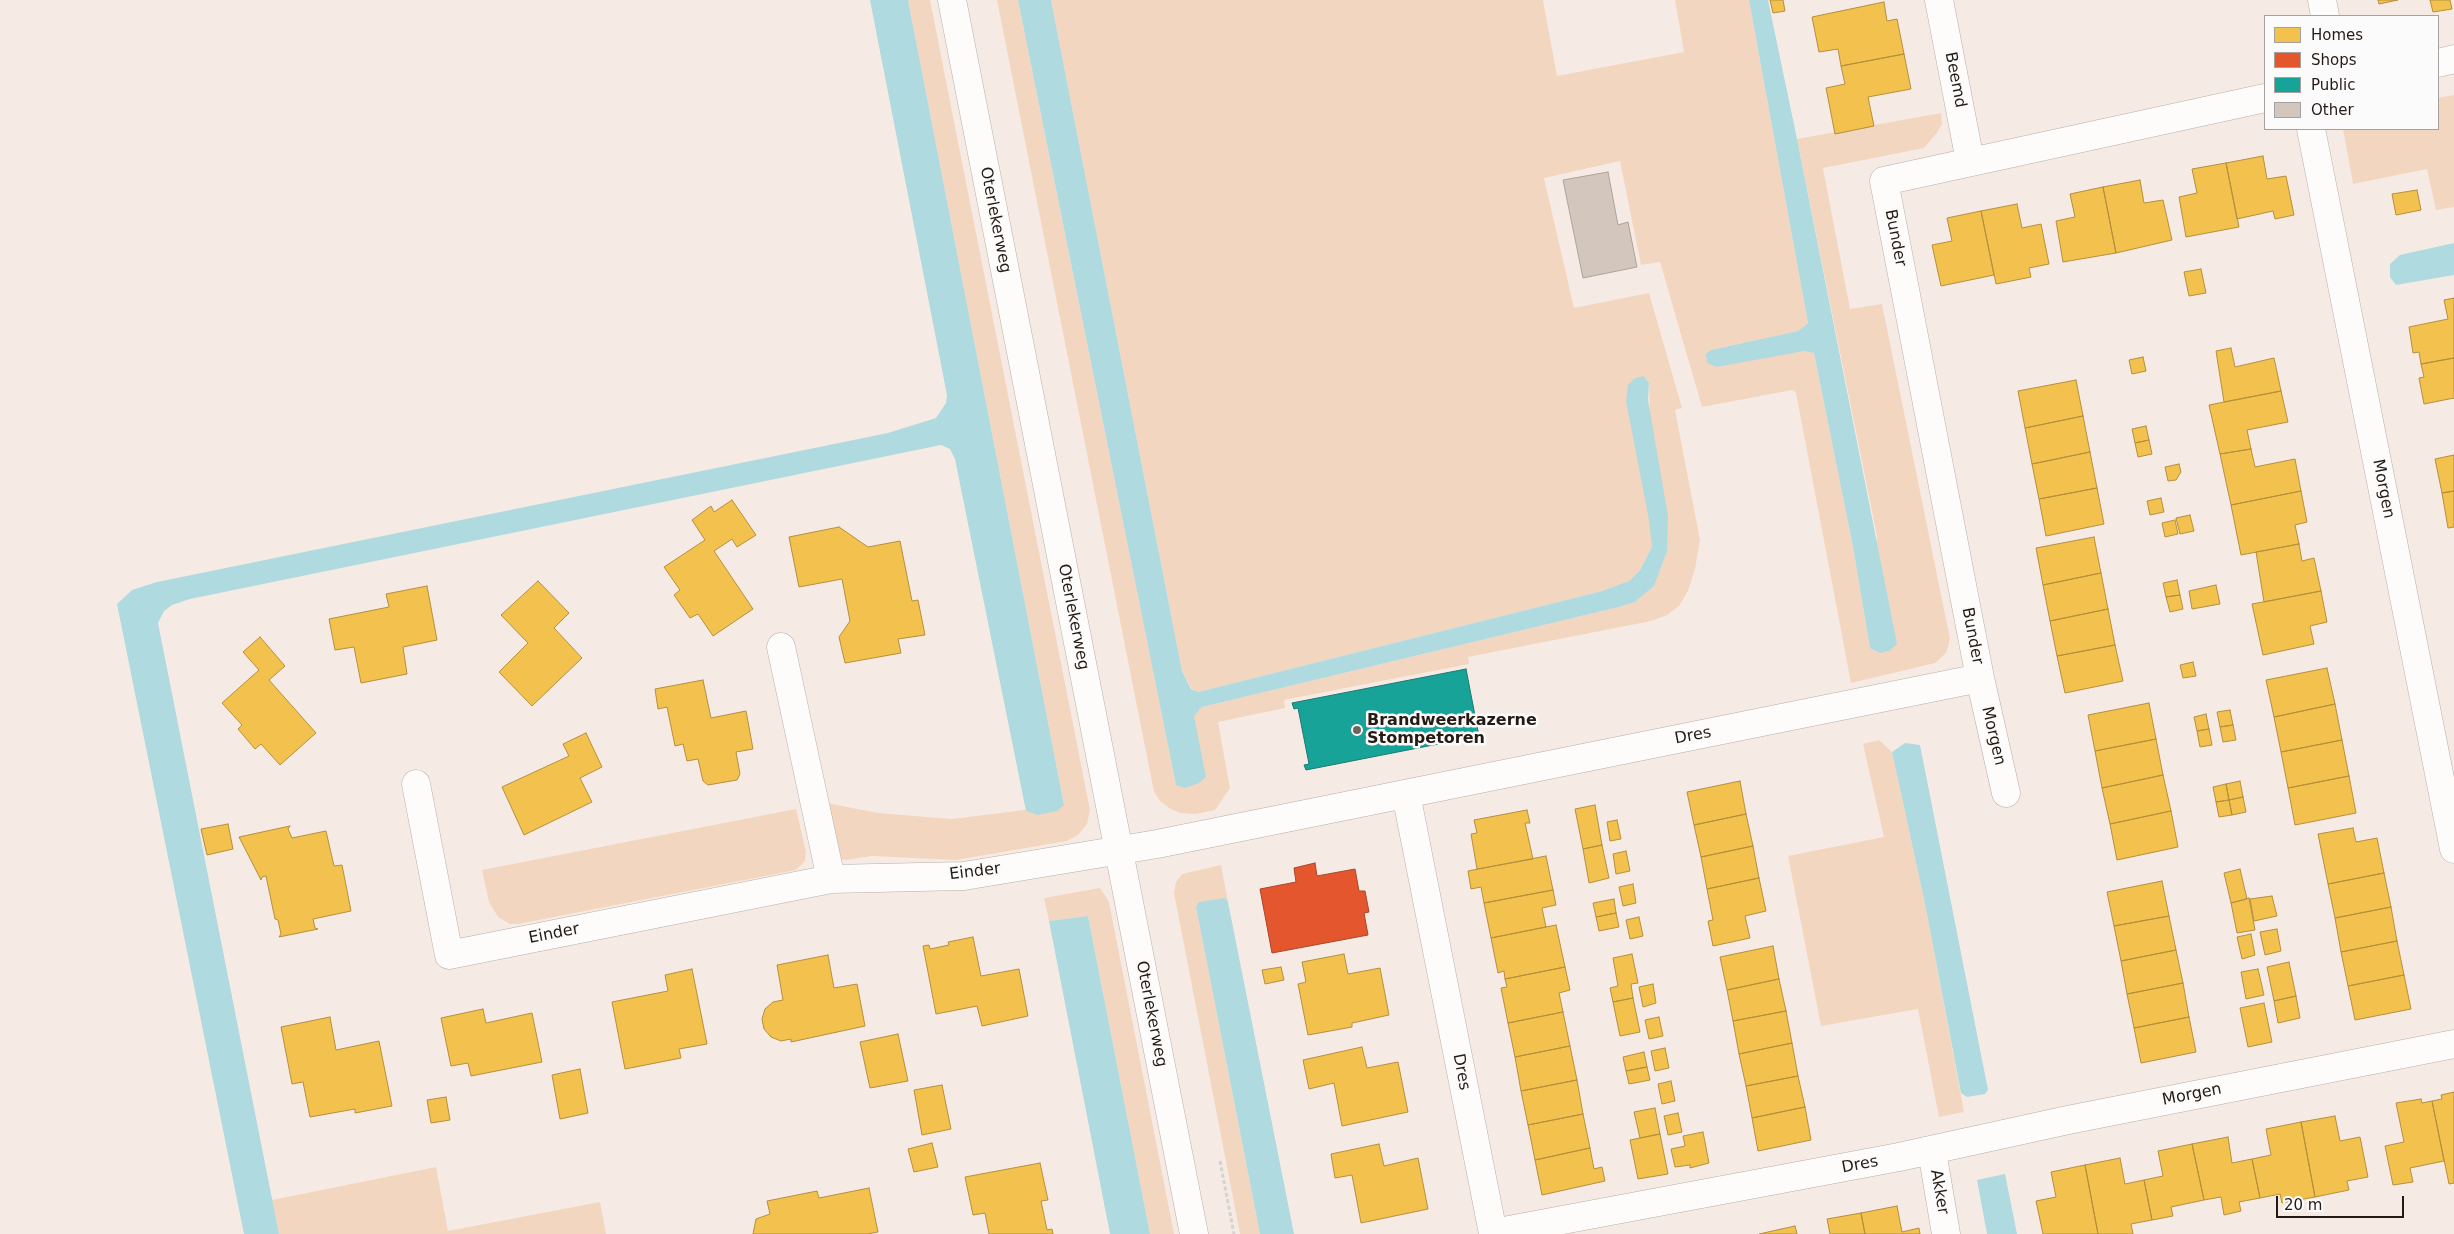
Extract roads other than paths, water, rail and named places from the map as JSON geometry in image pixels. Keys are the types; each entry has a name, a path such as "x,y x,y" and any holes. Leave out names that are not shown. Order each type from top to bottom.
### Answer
{"street":[{"name":"Oterlekerweg","path":"952,0 1194,1234"},
{"name":"Beemd","path":"1939,0 1970,161"},
{"path":"2322,0 2325,15"},
{"path":"2439,63 2454,59"},
{"name":"Bunder","path":"1980,678 1884,180 2264,98"},
{"name":"Morgen","path":"2311,130 2454,849"},
{"path":"780,647 831,879"},
{"name":"Dres","path":"1118,850 1157,844 1980,678"},
{"name":"Morgen","path":"1980,678 2006,793"},
{"name":"Einder","path":"416,784 449,955 831,879 964,876 1118,850"},
{"name":"Dres","path":"1406,794 1493,1234 1932,1151"},
{"name":"Morgen","path":"1932,1151 2068,1120 2454,1044"},
{"name":"Akker","path":"1932,1151 1946,1234"}],"water":[{"path":"870,0 908,0 1064,805 1057,811 1038,815 1026,811 955,459 950,449 941,445 190,599 172,605 164,611 158,623 279,1234 244,1234 117,604 132,590 157,582 888,433 936,418 946,403 947,395"},
{"path":"1018,0 1051,0 1182,671 1191,689 1198,692 1602,591 1629,581 1640,570 1652,547 1649,520 1626,401 1628,385 1635,378 1644,376 1649,383 1648,400 1668,516 1667,551 1654,586 1635,602 1619,607 1202,707 1194,716 1206,777 1199,783 1185,788 1176,785"},
{"path":"1749,0 1768,0 1797,139 1897,644 1889,651 1880,653 1870,648 1853,547 1814,353 1804,351 1717,367 1707,363 1706,354 1711,350 1798,331 1808,323"},
{"path":"2454,243 2454,275 2396,285 2390,277 2390,264 2400,255"},
{"path":"1905,743 1920,745 1988,1090 1985,1094 1967,1097 1961,1093 1925,904 1892,752"},
{"path":"1225,898 1228,902 1294,1234 1260,1234 1196,907 1199,902"},
{"path":"1088,916 1150,1234 1110,1234 1049,921"},
{"path":"2005,1174 2017,1234 1987,1234 1977,1180"}],"place":[{"name":"Brandweerkazerne Stompetoren","path":"1357,730"}]}
